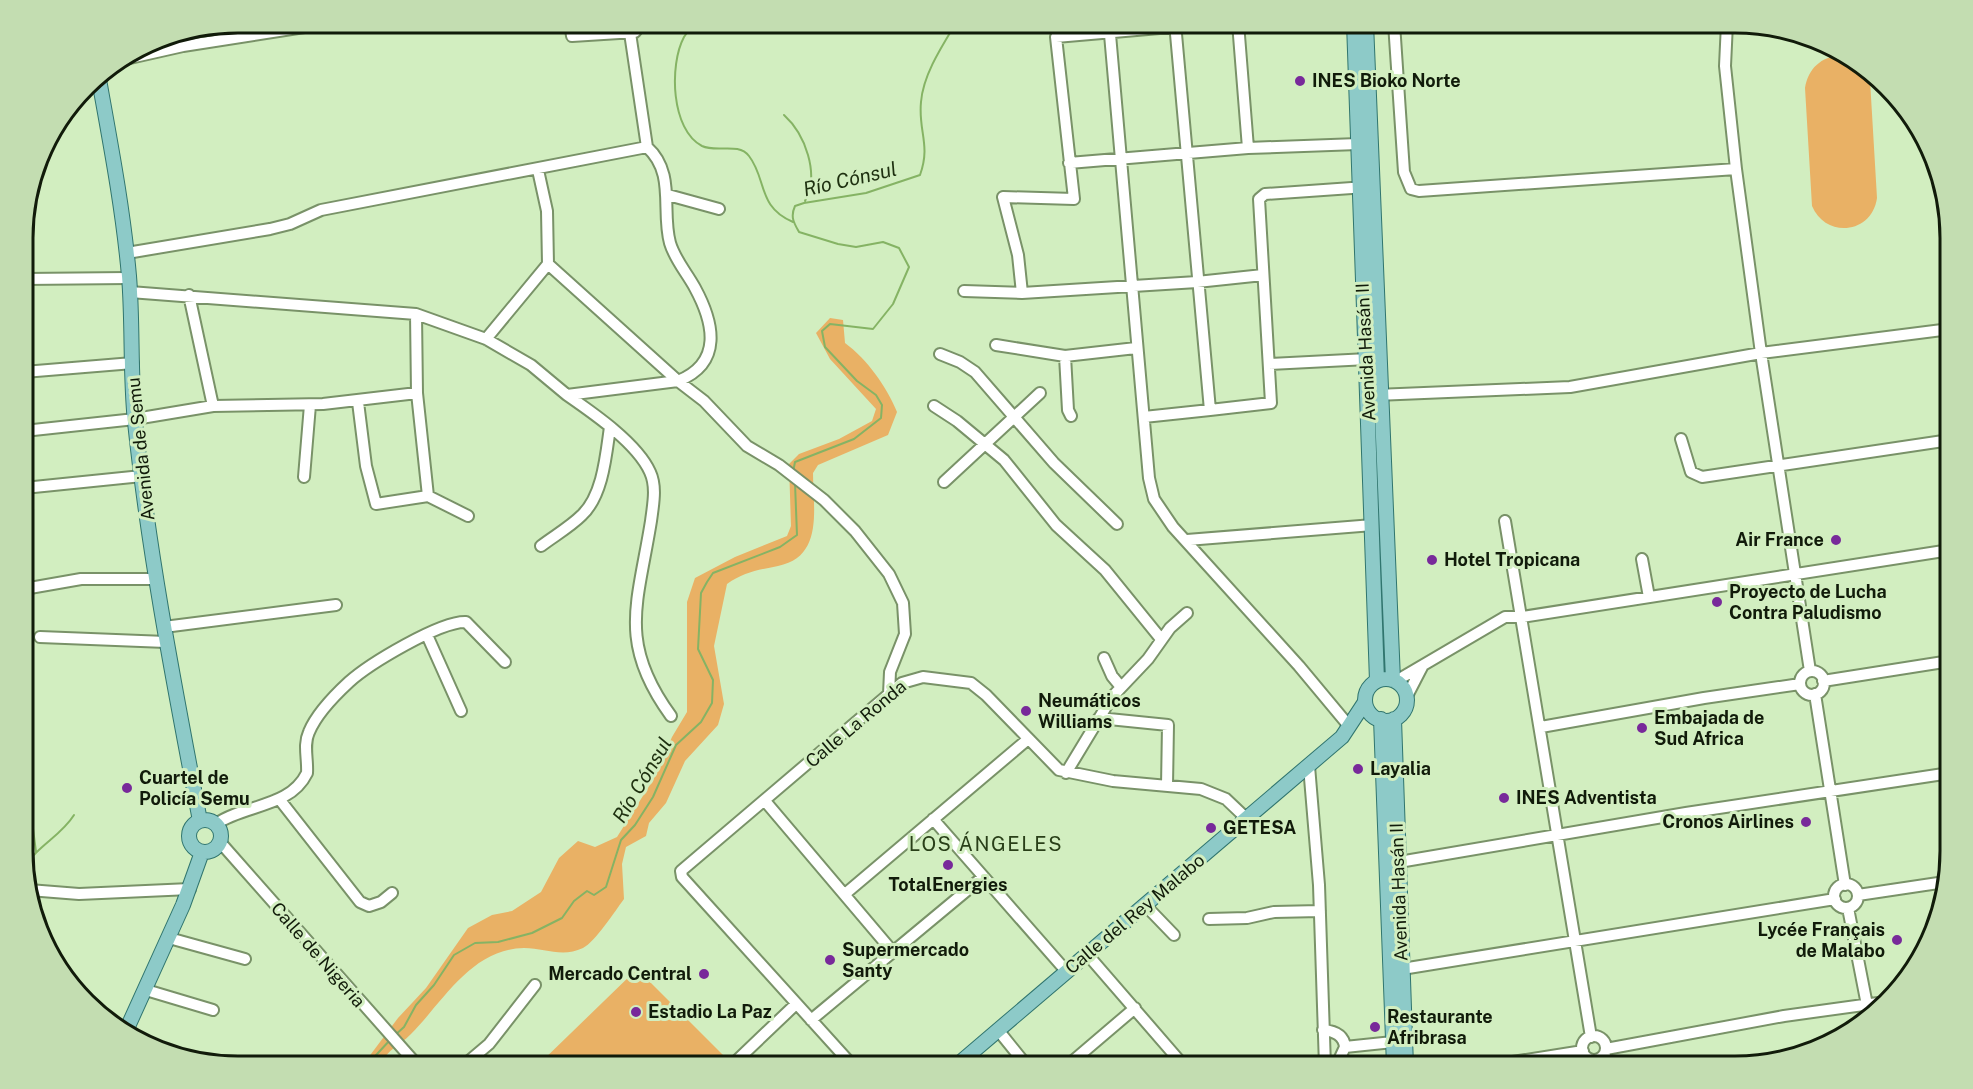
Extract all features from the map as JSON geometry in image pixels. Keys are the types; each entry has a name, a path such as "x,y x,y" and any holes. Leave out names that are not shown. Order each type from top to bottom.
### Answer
{"main road":[{"name":"Avenida Hasán II","path":"1354,33 1358,144 1365,187 1374,395 1394,681"},
{"name":"Avenida Hasán II","path":"1366,33 1365,187 1368,359 1374,395 1373,525 1377,681"},
{"name":"Avenida de Semu","path":"99,88 117,175 129,278 135,419 142,476 166,642 200,821"},
{"path":"1377,681 1394,681 1403,687 1407,696 1402,712 1383,718 1365,702 1368,690 1377,681"},
{"name":"Calle del Rey Malabo","path":"968,1056 1309,766 1346,732 1365,702"},
{"name":"Avenida Hasán II","path":"1383,718 1399,862 1406,1056"},
{"name":"Avenida Hasán II","path":"1383,718 1394,1056"},
{"name":"Calle del Rey Malabo","path":"1346,732 1383,718"},
{"path":"200,821 216,824 221,833 220,842 213,850 202,852 193,846 189,837 192,827 200,821"},
{"path":"129,1025 190,889 202,852"}],"street":[{"path":"149,54 263,33"},
{"path":"567,395 678,381 688,377 705,362 712,342 696,290 671,247 668,237 668,195 656,158 647,147 630,33 572,36 572,33"},
{"path":"1022,293 1018,255 1003,197 1074,199 1056,37 1078,33"},
{"path":"1111,33 1136,348 1149,478 1154,499 1173,527 1187,540 1346,732"},
{"path":"1176,33 1210,410"},
{"path":"1239,33 1248,148"},
{"path":"1395,33 1404,172 1411,189 1468,190 1551,181 1736,169"},
{"path":"1726,33 1725,66 1736,169 1761,353 1810,671"},
{"path":"1069,163 1248,148 1358,144"},
{"path":"126,253 270,229 290,224 321,210 538,170 647,147"},
{"path":"486,339 548,264 547,211 538,170"},
{"path":"1144,417 1270,403 1259,199 1264,194 1365,187"},
{"path":"668,195 720,209"},
{"path":"548,264 678,381 704,401 747,446 779,465 824,500 855,531 889,574 903,603 905,634 890,672 889,694"},
{"path":"964,291 1022,293 1197,282 1263,275"},
{"path":"33,279 129,278"},
{"path":"130,292 416,314 486,339 531,365 610,428 641,457 653,478 652,515 634,622 643,671 654,694 671,716"},
{"path":"189,296 213,406"},
{"path":"416,314 417,393 428,496"},
{"path":"1374,395 1570,387 1761,353 1940,330"},
{"path":"996,345 1065,356 1136,348"},
{"path":"940,354 960,362 975,372 1054,463 1117,524"},
{"path":"1065,356 1071,416"},
{"path":"1269,364 1368,359"},
{"path":"33,371 133,363"},
{"path":"33,430 135,419 150,414 213,406 358,402 417,393"},
{"path":"944,482 1040,393"},
{"path":"358,402 366,466 376,504 428,496 468,516"},
{"path":"304,477 310,405"},
{"path":"934,406 986,444 1025,483 1056,525 1105,570 1161,639"},
{"path":"541,546 582,515 591,503 601,474 610,428"},
{"path":"1681,439 1691,472 1695,476 1702,477 1940,442"},
{"path":"33,487 142,476"},
{"path":"1505,521 1591,1037"},
{"path":"1187,540 1373,525"},
{"path":"1394,681 1422,667 1498,620 1511,616 1522,617 1940,552"},
{"path":"1642,559 1650,597"},
{"path":"33,587 81,579 157,579"},
{"path":"164,627 336,605"},
{"path":"1187,613 1161,639 1148,659 1121,687 1099,717 1066,773 1202,789 1218,795 1246,818"},
{"path":"216,824 229,816 280,800 306,777 306,743 309,731 340,692 367,669 427,635 446,625 466,622 505,662"},
{"path":"427,635 461,711"},
{"path":"40,637 166,642"},
{"path":"1104,658 1112,676 1121,687"},
{"path":"1823,681 1940,663"},
{"path":"1407,696 1422,667"},
{"path":"1810,671 1820,674 1823,681 1821,690 1815,694 1804,692 1800,684 1802,677 1810,671"},
{"path":"890,672 902,683"},
{"name":"Calle La Ronda","path":"796,1004 682,877 681,871 902,683 923,676 971,683 986,694 1054,767 1066,773"},
{"path":"1541,727 1704,698 1800,684"},
{"path":"1815,694 1845,885"},
{"path":"1099,717 1168,725 1167,786"},
{"path":"845,894 1027,740"},
{"path":"1309,766 1320,911 1324,1056"},
{"path":"1399,862 1558,834 1940,775"},
{"path":"280,800 360,902 369,906 381,902 392,893"},
{"path":"765,801 893,952"},
{"path":"933,819 1067,972"},
{"name":"Calle de Nigeria","path":"220,842 407,1056"},
{"path":"811,1020 983,877"},
{"path":"1858,895 1937,883"},
{"path":"1845,885 1852,886 1858,895 1855,904 1848,908 1841,907 1835,899 1836,891 1845,885"},
{"path":"37,891 79,894 190,889"},
{"path":"1402,969 1835,899"},
{"path":"1146,906 1174,935"},
{"path":"1848,908 1872,1003"},
{"path":"1209,919 1247,918 1274,912 1320,911"},
{"path":"169,938 245,959"},
{"path":"1088,954 1176,1056"},
{"path":"474,1056 502,1029 535,985"},
{"path":"146,990 213,1010"},
{"path":"741,1056 796,1004 844,1056"},
{"path":"1606,1048 1784,1016 1871,1004"},
{"path":"1079,1056 1135,1008"},
{"path":"998,1030 1019,1056"},
{"path":"1323,1030 1341,1036 1346,1047"},
{"path":"1587,1056 1583,1051 1583,1043 1591,1037 1601,1039 1606,1048 1603,1056"},
{"path":"1346,1047 1393,1042"},
{"path":"1341,1056 1346,1047"},
{"path":"1551,1056 1583,1051"}],"shaded area":[{"path":"1827,58 1838,60 1870,84 1877,198 1867,219 1848,228 1827,224 1812,206 1805,88 1812,70"},
{"path":"830,318 843,320 845,343 876,374 897,412 888,435 818,465 813,473 813,529 803,553 793,561 745,574 727,584 714,646 724,704 718,725 685,761 666,803 649,823 646,836 626,847 622,864 624,899 599,933 583,948 561,952 524,948 488,957 460,979 411,1034 386,1056 370,1056 398,1018 426,988 468,928 492,915 512,911 541,892 559,858 578,841 595,847 617,837 653,780 672,737 687,712 687,602 695,578 735,557 787,536 791,526 789,464 799,454 839,439 872,421 876,409 830,359 816,333"},
{"name":"Estadio La Paz","path":"637,969 724,1056 547,1056"}],"waterway":[{"path":"687,33 679,49 675,80 679,112 684,126 692,138 702,146 739,150 749,156 773,209 793,222"},
{"name":"Río Cónsul","path":"793,472 795,462 854,439 881,418 882,405 876,395 857,381 825,347 822,331 830,324 873,329 893,304 909,267 899,248 883,242 856,247 799,232 793,220 795,206 866,193 920,175 924,155 921,102 925,82 950,33"},
{"path":"784,115 792,123 808,155 811,179 805,201"},
{"name":"Río Cónsul","path":"394,1036 404,1027 416,1005 434,985 454,955 475,943 498,942 532,933 562,918 574,901 587,891 594,895 606,887 621,840 635,825 653,797 676,745 701,722 712,703 713,680 698,649 701,593 713,573 780,547 797,535 795,483"},
{"path":"33,855 63,829 74,815"},
{"path":"33,829 36,852"},
{"name":"Río Cónsul","path":"375,1056 390,1040"}],"place":[{"name":"INES Bioko Norte","path":"1300,81"},
{"name":"Air France","path":"1836,540"},
{"name":"Hotel Tropicana","path":"1432,560"},
{"name":"Proyecto de Lucha Contra Paludismo","path":"1717,602"},
{"name":"Neumáticos Williams","path":"1026,711"},
{"name":"Embajada de Sud Africa","path":"1642,728"},
{"name":"Layalia","path":"1358,769"},
{"name":"Cuartel de Policía Semu","path":"127,788"},
{"name":"INES Adventista","path":"1504,798"},
{"name":"Cronos Airlines","path":"1806,822"},
{"name":"GETESA","path":"1211,828"},
{"name":"TotalEnergies","path":"948,865"},
{"name":"Lycée Français de Malabo","path":"1897,940"},
{"name":"Supermercado Santy","path":"830,960"},
{"name":"Mercado Central","path":"704,974"},
{"name":"Estadio La Paz","path":"636,1012"},
{"name":"Restaurante Afribrasa","path":"1375,1027"}],"district":[{"name":"LOS ÁNGELES","path":"986,844"}]}
